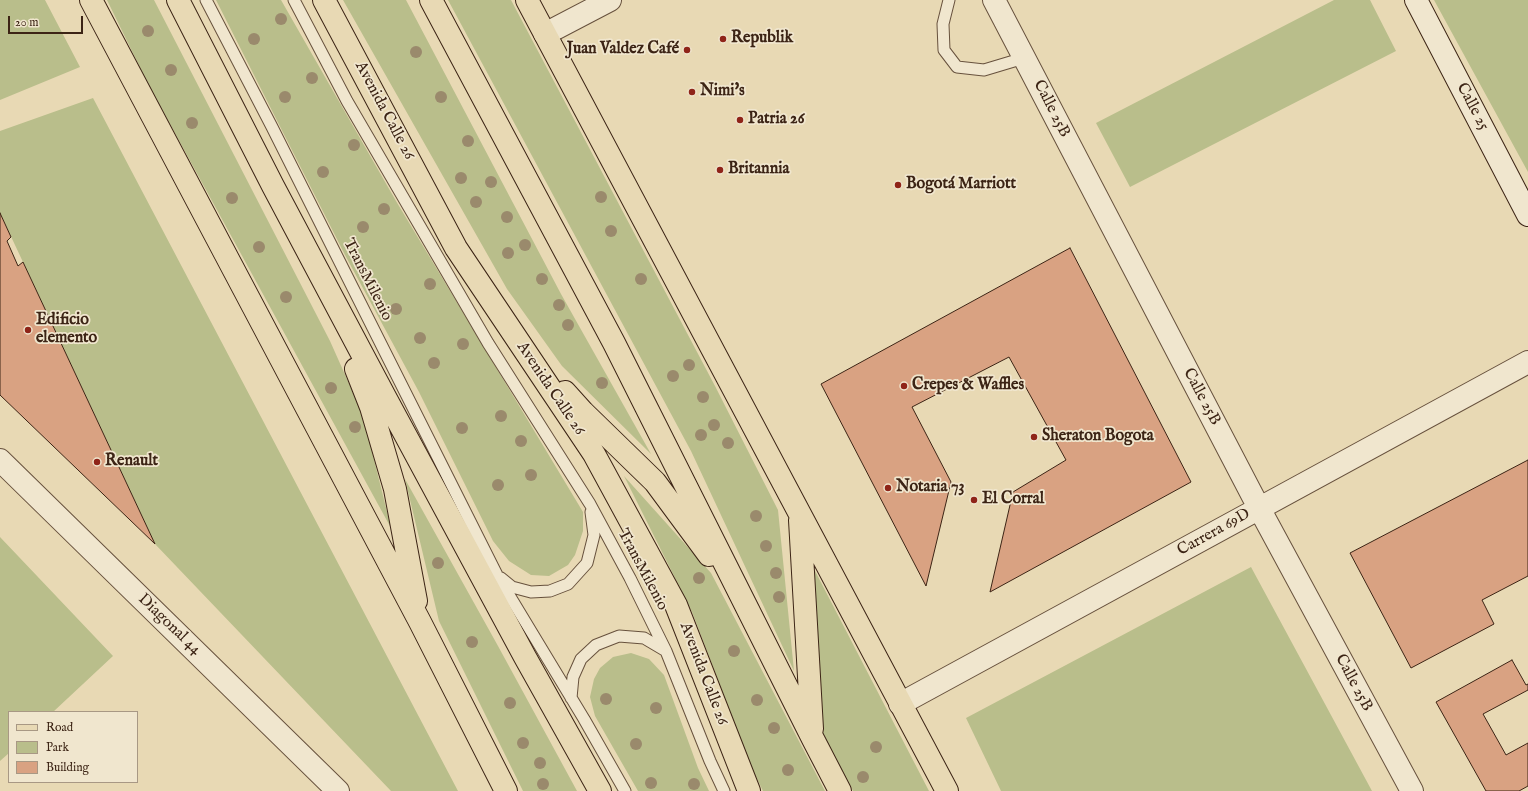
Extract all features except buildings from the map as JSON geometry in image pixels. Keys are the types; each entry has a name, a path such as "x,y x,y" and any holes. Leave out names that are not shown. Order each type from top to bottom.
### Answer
{"main road":[{"path":"91,0 420,622 506,791"},
{"path":"178,0 273,186 321,276 525,657 600,791"},
{"name":"Avenida Calle 26","path":"324,0 456,248 594,454 676,605 749,791"},
{"path":"431,0 614,342 840,791"},
{"path":"527,0 947,791"},
{"path":"321,276 371,406 392,482 420,622"},
{"path":"517,339 583,412 655,482 744,600"},
{"path":"799,513 813,739"}],"street":[{"path":"545,34 610,0"},
{"name":"Calle 25B","path":"994,0 1259,508 1412,791"},
{"name":"Calle 25","path":"1416,0 1528,215"},
{"name":"Carrera 69D","path":"900,704 1528,362"},
{"name":"Diagonal 44","path":"0,460 338,791"}],"lane":[{"name":"TransMilenio","path":"206,0 286,154 497,575 625,791"},
{"name":"TransMilenio","path":"294,0 347,101 480,329 590,504 630,578 666,650 710,761 724,791"},
{"path":"949,0 943,24 944,50 957,67 984,70 1024,58"},
{"name":"TransMilenio","path":"497,575 512,586 531,592 550,591 568,584 588,563 594,535 590,504"},
{"path":"571,698 573,678 582,659 596,645 619,636 644,638 666,650"}],"green space":[{"path":"0,0 45,0 80,67 0,100"},
{"path":"107,0 154,0 330,341 363,415 391,528 148,84"},
{"path":"216,0 281,0 396,201 583,512 583,531 575,555 568,565 549,576 531,575 509,561 493,541 419,392 345,255"},
{"path":"343,0 406,0 561,294 651,454 562,366 507,289"},
{"path":"448,0 511,0 715,386 778,510 794,671 691,451"},
{"path":"1334,0 1370,0 1396,51 1130,187 1096,123"},
{"path":"1434,0 1528,0 1528,172"},
{"path":"93,98 458,791 391,791 155,544 0,213 0,131"},
{"path":"624,476 711,573 825,791 763,791 753,771 692,612"},
{"path":"405,479 577,791 523,791 439,621"},
{"path":"0,537 113,656 54,711 8,711 8,754 0,761"},
{"path":"813,567 929,791 853,791 822,733"},
{"path":"1251,567 1372,791 1001,791 966,718"},
{"path":"631,653 649,659 664,675 698,768 709,791 638,791 595,716 590,697 594,679 600,668 613,657"}],"place":[{"name":"Republik","path":"723,39"},
{"name":"Juan Valdez Café","path":"687,50"},
{"name":"Nimi's","path":"692,92"},
{"name":"Patria 26","path":"740,120"},
{"name":"Britannia","path":"720,170"},
{"name":"Bogotá Marriott","path":"898,185"},
{"name":"Edificio elemento","path":"28,330"},
{"name":"Crepes & Waffles","path":"904,386"},
{"name":"Sheraton Bogota","path":"1034,437"},
{"name":"Renault","path":"97,462"},
{"name":"Notaria 73","path":"888,488"},
{"name":"El Corral","path":"974,500"}]}
